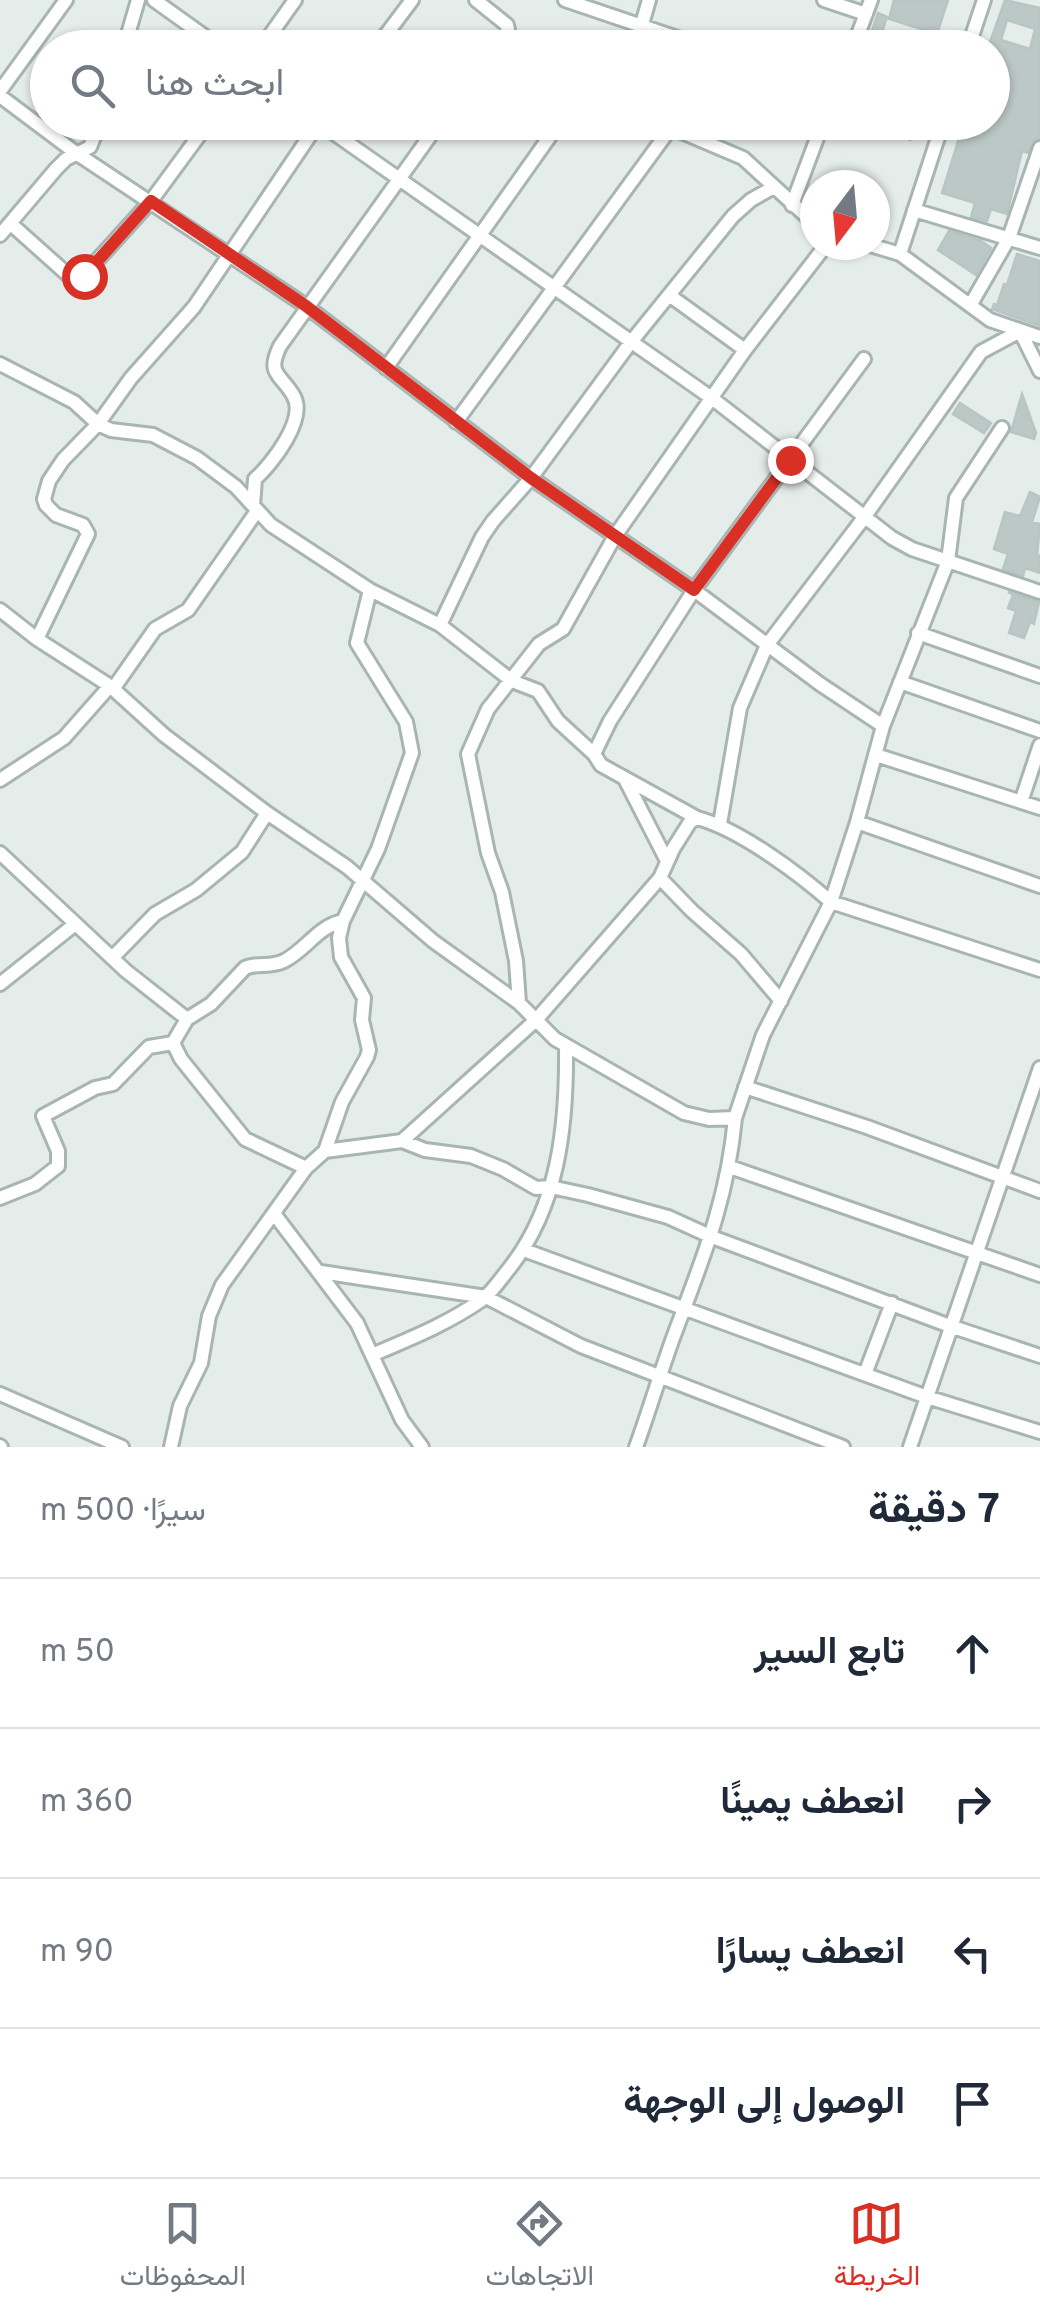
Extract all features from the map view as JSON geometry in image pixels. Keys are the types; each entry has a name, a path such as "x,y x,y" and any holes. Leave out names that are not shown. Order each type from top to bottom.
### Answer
{"street":[{"path":"45,30 66,0"},
{"path":"129,30 138,0"},
{"path":"154,0 196,30"},
{"path":"175,15 186,0"},
{"path":"273,30 294,0"},
{"path":"390,30 412,0"},
{"path":"476,0 508,30"},
{"path":"565,0 658,30"},
{"path":"639,30 649,0"},
{"path":"824,0 868,7"},
{"path":"974,30 984,0"},
{"path":"30,51 0,93 30,117"},
{"path":"60,140 306,306 531,478 883,726"},
{"path":"0,235 56,169 90,147 93,140"},
{"path":"11,224 67,274 80,277 98,263 151,201 196,140"},
{"path":"37,639 88,530 51,510 44,499 56,469 98,424 130,378 180,325 308,140"},
{"path":"344,140 713,400 864,518 912,549 1040,592"},
{"path":"0,780 64,738 111,688 155,629 188,610 255,508 256,479 274,461 295,415 296,400 280,382 274,363 280,346 427,140"},
{"path":"386,368 547,140"},
{"path":"456,422 654,140"},
{"path":"705,140 722,146 758,169 772,188 800,212"},
{"path":"792,205 816,140"},
{"path":"900,254 937,140"},
{"path":"971,304 1010,238 1038,156"},
{"path":"440,625 482,536 733,216 772,188"},
{"path":"914,210 1040,248"},
{"path":"890,251 900,254 990,320 1040,337"},
{"path":"518,1003 516,961 468,754 488,708 539,644 562,628 615,536 745,350 814,260"},
{"path":"669,295 745,350"},
{"path":"1020,331 1040,370"},
{"path":"720,824 740,708 767,646 982,352 1020,331"},
{"path":"594,754 610,721 694,590 864,359"},
{"path":"0,364 74,402 98,424 111,430 152,435 173,444 236,488 271,525 370,590 440,625 512,681 538,692 600,765 697,818 720,824 831,902 1040,970"},
{"path":"636,1447 712,1237 730,1167 735,1118 756,1051 831,902 883,726 948,561 956,498 1002,428"},
{"path":"171,1447 180,1406 201,1363 215,1300 306,1168 324,1151 342,1102 360,1074 369,1050 362,1020 364,998 338,946 343,921 365,882 412,752 406,722 392,694 357,643 370,590"},
{"path":"0,610 111,688 164,735 365,882 566,1046 684,1113 709,1119 735,1118"},
{"path":"918,633 1040,676"},
{"path":"900,682 1040,730"},
{"path":"1021,802 1040,746"},
{"path":"876,755 1040,808"},
{"path":"624,778 666,859"},
{"path":"112,958 155,914 196,890 242,852 267,813"},
{"path":"402,1141 536,1020 660,878 666,859 690,822 697,818"},
{"path":"857,822 1040,886"},
{"path":"0,853 112,958 187,1019"},
{"path":"660,878 741,954 781,1001"},
{"path":"173,1043 187,1019 211,1004 245,968 278,964 294,956 325,926 343,921"},
{"path":"0,984 74,924"},
{"path":"173,1043 181,1059 245,1139 306,1168"},
{"path":"0,1198 34,1184 58,1166 58,1151 43,1116 95,1088 114,1084 148,1047 173,1043"},
{"path":"374,1354 446,1324 486,1297 524,1250 551,1188 565,1127 566,1046"},
{"path":"910,1447 1040,1068"},
{"path":"745,1087 867,1126 1040,1191"},
{"path":"324,1151 402,1141 425,1150 487,1162 536,1188 551,1188 668,1217 950,1326 1040,1356"},
{"path":"730,1167 1040,1274"},
{"path":"275,1215 357,1323 402,1420 422,1447"},
{"path":"524,1250 926,1397 1040,1432"},
{"path":"321,1272 486,1297 556,1334 843,1447"},
{"path":"865,1374 892,1303"},
{"path":"0,1394 122,1447"}],"building":[{"path":"894,0 948,0 938,30 924,30 889,19"},
{"path":"1005,0 1040,8 1040,138 1033,141 1028,153 1022,151 1007,214 991,209 987,221 971,217 975,203 942,193 958,140 1010,140 1010,43 1030,49 1035,29 1007,20 1004,30 994,30"},
{"path":"878,13 887,17 883,30 872,30"},
{"path":"949,231 991,248 976,275 938,250"},
{"path":"1017,254 1040,261 1040,326 992,309 1004,284 1007,285"},
{"path":"1022,394 1036,433 1034,439 1011,432"},
{"path":"960,403 991,423 984,433 953,414"},
{"path":"1030,492 1040,497 1032,522 1040,524 1040,573 1025,568 1023,576 1003,569 1008,554 994,549 1005,512 1020,516"},
{"path":"1008,592 1039,602 1034,624 1030,622 1024,638 1009,633 1016,611 1008,608 1013,595"}],"route":[{"path":"84,276 151,201 306,306 531,478 694,590 790,460"}]}
